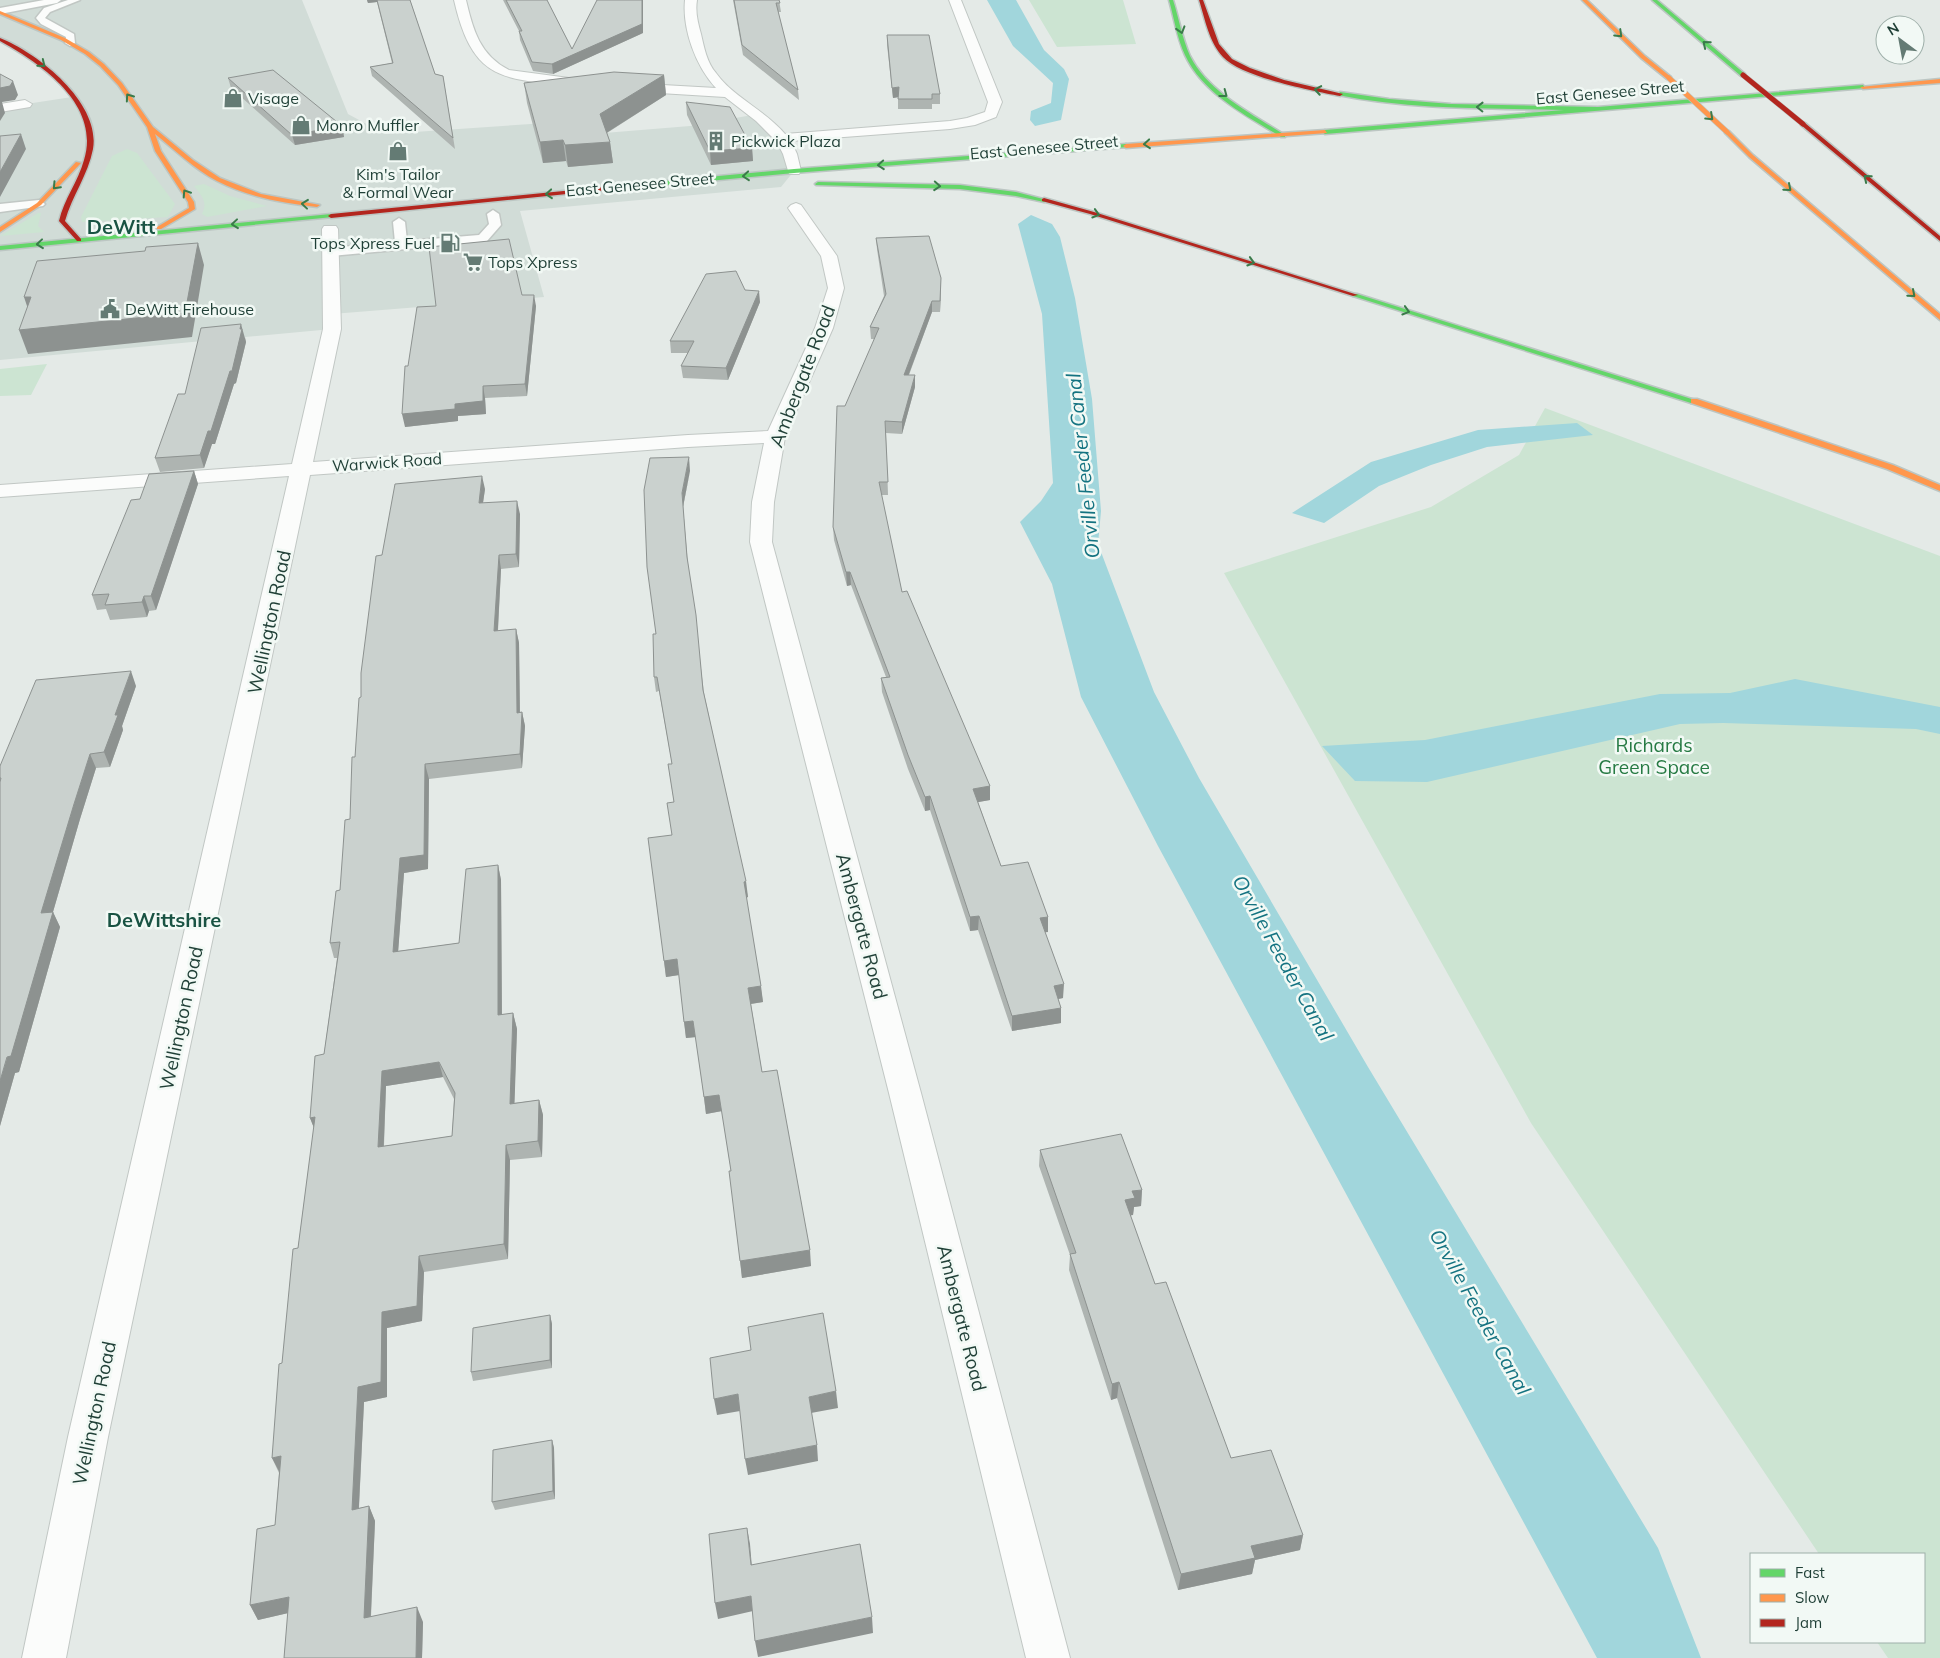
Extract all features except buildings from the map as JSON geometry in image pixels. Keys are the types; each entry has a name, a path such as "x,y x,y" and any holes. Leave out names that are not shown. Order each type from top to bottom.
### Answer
{"main road":[{"path":"1172,0 1190,60 1202,75 1214,87 1283,136"},
{"path":"1201,0 1216,42 1225,56 1245,68 1272,79 1303,88 1389,102 1451,106 1598,109"},
{"path":"1584,0 1751,156 1940,318"},
{"path":"1654,0 1940,239"},
{"path":"0,12 70,43 87,53 120,84 150,126 213,176 245,191 273,199 303,204 343,206 458,202"},
{"path":"0,39 40,61 58,78 81,108 88,121 90,130 89,151 81,179 64,208 62,216 65,226 76,234 78,245"},
{"name":"East Genesee Street","path":"800,186 1152,144 1283,136 1940,81"},
{"path":"1909,84 1940,85"},
{"path":"148,238 188,213 192,205 158,151 150,126"},
{"name":"East Genesee Street","path":"1031,165 1162,152 1283,136"},
{"path":"0,230 40,204 89,151"},
{"name":"East Genesee Street","path":"0,248 78,245 148,238 458,202 800,186 934,174"},
{"path":"800,186 925,185 993,190 1066,205 1735,414 1890,467 1940,488"},
{"path":"1905,210 1940,227"},
{"name":"East Genesee Street","path":"148,238 272,234"},
{"name":"East Genesee Street","path":"0,258 78,245"}],"street":[{"path":"460,0 468,34 478,53 494,69 506,73 543,79 605,86 730,93"},
{"path":"691,0 690,8 698,48 711,76 758,114 782,138 950,125 970,122 991,114 995,102 956,0"},
{"path":"0,108 25,104"},
{"name":"Ambergate Road","path":"782,138 788,149 800,186 829,256 836,288 824,328 774,437 763,502 761,542 905,1093 1048,1658"},
{"name":"Wellington Road","path":"44,1658 88,1437 303,468 332,328 330,235"},
{"name":"Warwick Road","path":"0,491 678,441 774,437"}],"lane":[{"path":"0,12 57,0"},
{"path":"70,43 71,36 40,18 47,10 76,0"},
{"path":"0,208 40,204"},
{"path":"330,235 401,245 483,238 495,225 493,214"},
{"path":"399,222 401,245"}],"shaded area":[{"path":"0,0 302,0 348,114 385,134 546,123 555,137 690,126 758,114 782,138 794,171 781,187 520,211 544,297 332,314 332,329 0,360 0,108 72,97 58,78 0,39"}],"green space":[{"path":"1029,0 1123,0 1136,44 1057,47"},
{"path":"127,149 137,153 175,204 168,217 82,222 81,217 112,156"},
{"path":"204,184 230,196 267,206 207,217 202,214 204,203 202,196 194,186"},
{"path":"41,213 38,226 44,232 0,236"},
{"path":"47,364 31,395 0,396 0,369"},
{"name":"Richards Green Space","path":"1545,408 1940,556 1940,1658 1888,1658 1878,1643 1925,1643 1925,1553 1818,1553 1531,1123 1224,573 1431,507 1519,455"}],"water":[{"path":"987,0 1016,0 1044,50 1064,69 1069,79 1061,120 1035,126 1030,120 1031,111 1051,103 1053,83 1013,46"},
{"name":"Orville Feeder Canal","path":"1031,215 1052,224 1060,237 1075,298 1092,399 1101,511 1098,544 1154,692 1199,778 1368,1067 1658,1548 1701,1658 1597,1658 1158,846 1081,697 1052,584 1020,522 1041,501 1053,483 1042,314 1018,224"},
{"path":"1577,423 1593,435 1487,447 1431,465 1379,486 1324,523 1292,513 1371,462 1478,430"},
{"path":"1795,679 1940,707 1940,734 1916,729 1723,723 1680,724 1427,782 1355,781 1322,746 1425,740 1660,694 1730,693"}],"traffic: fast":[{"path":"1171,0 1183,44 1197,70 1218,92 1231,102 1283,136"},
{"path":"1654,0 1743,75"},
{"path":"1340,94 1389,101 1451,106 1598,109 1863,87"},
{"path":"1325,132 1594,109"},
{"path":"634,186 794,171 1126,146"},
{"path":"818,184 960,187 1016,194 1044,200"},
{"path":"0,248 331,216"},
{"path":"1355,295 1694,401"}],"traffic: slow":[{"path":"1584,0 1643,57 1669,78"},
{"path":"0,12 63,39 87,53 102,65 120,84 150,127 158,151 191,202 192,209 159,228"},
{"path":"1669,78 1727,132"},
{"path":"1863,87 1940,81"},
{"path":"151,128 198,166 218,179 245,191 273,199 317,205"},
{"path":"1126,146 1325,132"},
{"path":"1727,132 1751,156 1940,318"},
{"path":"0,230 39,204 78,163"},
{"path":"1694,401 1890,467 1940,488"}],"traffic: jam":[{"path":"1201,0 1217,44 1230,60 1260,74 1282,81 1340,94"},
{"path":"0,39 26,54 53,75 76,99 84,113 90,130 90,148 87,161 62,221 79,240"},
{"path":"1743,75 1803,124"},
{"path":"1803,124 1940,239"},
{"path":"331,216 634,186"},
{"path":"1044,200 1092,213 1355,295"}],"place":[{"name":"Visage","path":"233,98"},
{"name":"Monro Muffler","path":"301,125"},
{"name":"Pickwick Plaza","path":"716,141"},
{"name":"Kim's Tailor & Formal Wear","path":"398,151"},
{"name":"Tops Xpress Fuel","path":"450,243"},
{"name":"Tops Xpress","path":"473,262"},
{"name":"DeWitt Firehouse","path":"110,309"}],"district":[{"name":"DeWitt","path":"121,227"},
{"name":"DeWittshire","path":"164,920"}]}
